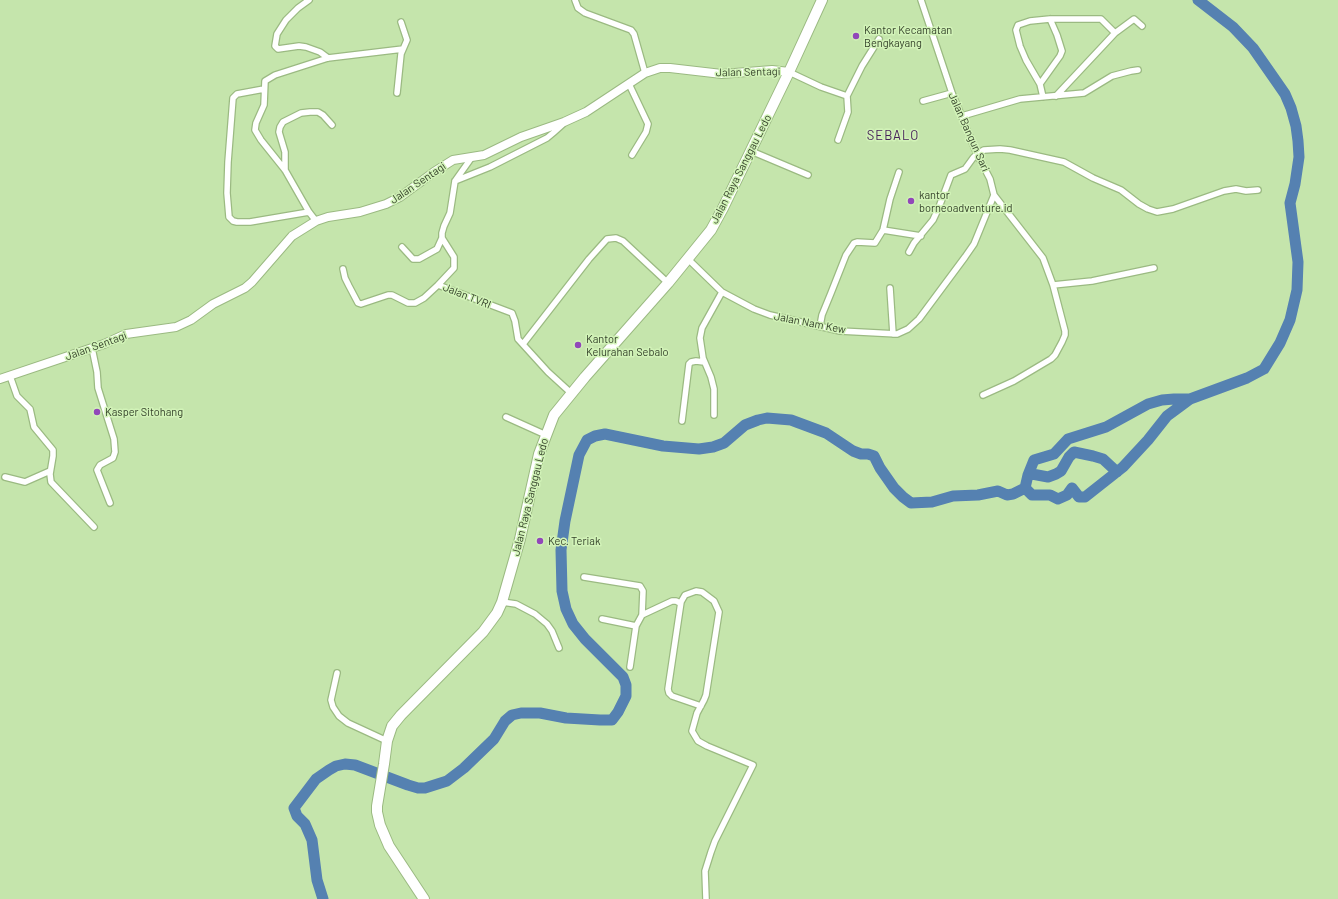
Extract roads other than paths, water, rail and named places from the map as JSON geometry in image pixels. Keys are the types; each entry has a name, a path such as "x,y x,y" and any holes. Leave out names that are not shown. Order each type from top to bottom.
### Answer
{"highway":[{"name":"Jalan Raya Sanggau Ledo","path":"424,899 386,840 377,812 387,741 394,722 483,632 497,613 502,602 520,539 539,454 554,415 571,393 688,260 713,226 751,151 822,0"}],"main road":[{"name":"Jalan Sentagi","path":"0,379 92,348 126,334 176,327 191,320 213,304 245,288 292,236 316,221 328,217 360,212 386,204 400,197 453,160 491,153 521,137 564,122 586,112 645,73 660,68 722,74 772,70 789,72"}],"street":[{"path":"310,0 298,8 286,20 277,34 275,46 278,49 299,46 306,47 320,52 328,58"},
{"path":"576,0 578,8 585,13 631,30 634,34 645,73"},
{"name":"Jalan Bangun Sari","path":"921,0 952,93 977,154 990,179 994,195 1043,258 1053,285 1065,331 1064,338 1055,355 1051,359 1014,381 983,395"},
{"path":"1040,84 1062,51 1050,19"},
{"path":"1043,97 1040,84 1018,41 1016,28 1018,25 1050,19 1101,19 1115,33"},
{"path":"1056,96 1115,33 1134,20 1142,26"},
{"path":"397,93 403,49 407,38 401,22"},
{"path":"838,140 848,112 846,96 862,66 880,38"},
{"path":"316,221 309,212 285,170 258,137 255,129 257,119 264,105 265,81 272,76 328,58 403,49"},
{"path":"962,116 1020,99 1086,93 1112,76 1138,70"},
{"path":"789,72 820,87 846,96"},
{"path":"629,84 648,124 646,132 632,155"},
{"path":"264,89 237,94 234,98 228,162 227,193 229,216 233,221 250,222 309,212"},
{"path":"923,101 952,93"},
{"path":"285,170 285,152 279,132 283,122 301,113 318,112 323,115 332,125"},
{"path":"455,182 490,167 547,138 564,122"},
{"path":"908,252 933,220 938,211 951,175 965,169 977,154 984,150 1000,149 1064,162 1093,178 1121,190 1139,204 1157,212 1173,210 1224,191 1236,189 1246,191 1258,190"},
{"path":"751,151 808,175"},
{"path":"402,247 413,259 419,259 437,249 450,213 455,182 472,157"},
{"path":"970,162 983,165"},
{"path":"820,326 822,315 830,293 852,245 857,242 875,242 883,230 890,199 899,172"},
{"name":"Jalan Nam Kew","path":"688,260 722,292 754,309 770,315 840,331 893,334 901,333 913,325 927,308 974,244 994,195"},
{"path":"883,230 921,236"},
{"name":"Jalan TVRI","path":"442,238 454,257 454,268 438,285 512,313 516,324 518,337 523,344 548,372 571,393"},
{"path":"523,344 589,259 607,239 616,238 622,241 668,283"},
{"path":"1053,285 1092,281 1154,268"},
{"path":"343,269 349,286 358,302 361,304 388,295 392,295 408,303 415,303 424,298 438,285"},
{"path":"890,288 893,334"},
{"path":"714,415 714,389 701,350 701,332 722,292"},
{"path":"92,348 97,372 98,388 114,439 115,452 113,458 97,467 110,502"},
{"path":"682,421 689,364 696,361 704,362"},
{"path":"10,376 17,396 30,409 34,427 53,450 50,480 94,527"},
{"path":"506,418 546,435"},
{"path":"5,477 25,482 50,471"},
{"path":"584,577 640,586 643,591 642,614 636,626 630,667"},
{"path":"701,706 672,696 668,692 680,604 685,594 696,591 702,592 708,596 714,601 719,610 706,695 701,706 697,713 692,731 695,738 707,746 753,765 711,852 705,871 706,899"},
{"path":"642,614 672,602 676,601 680,604"},
{"path":"502,602 516,604 535,614 547,624 552,631 559,648"},
{"path":"602,619 636,626"},
{"path":"337,673 331,700 333,707 339,716 348,724 387,741"}],"waterway":[{"path":"323,899 317,880 312,840 305,824 297,816 294,808 316,779 329,770 336,766 345,764 355,765 408,785 418,788 425,788 447,781 464,768 494,739 505,721 512,715 521,713 540,713 566,718 612,720 618,712 626,696 626,685 623,677 585,639 573,624 566,609 562,591 561,550 565,521 579,455 587,440 595,436 605,434 663,446 699,449 713,447 724,443 745,425 758,420 767,418 791,420 826,433 853,451 874,456 880,468 894,488 911,503 932,502 953,496 978,495 998,491 1007,495 1013,494 1025,488 1034,460 1054,454 1068,439 1106,427 1148,404 1162,400 1190,399 1247,378 1264,369 1280,343 1290,320 1297,290 1298,262 1290,203 1295,184 1299,157 1296,126 1285,94 1253,48 1233,27 1198,0"},
{"path":"1025,488 1032,495 1050,495 1058,499 1067,495 1072,488 1079,497 1085,497 1123,467 1148,440 1167,416 1190,399"},
{"path":"1028,475 1032,474 1048,477 1056,474 1061,471 1069,457 1074,452 1103,459 1117,472"}],"place":[{"name":"Kantor Kecamatan Bengkayang","path":"856,36"},
{"name":"kantor borneoadventure.id","path":"911,201"},
{"name":"Kantor Kelurahan Sebalo","path":"578,345"},
{"name":"Kasper Sitohang","path":"97,412"},
{"name":"Kec. Teriak","path":"540,541"}],"district":[{"name":"SEBALO","path":"893,136"}]}
